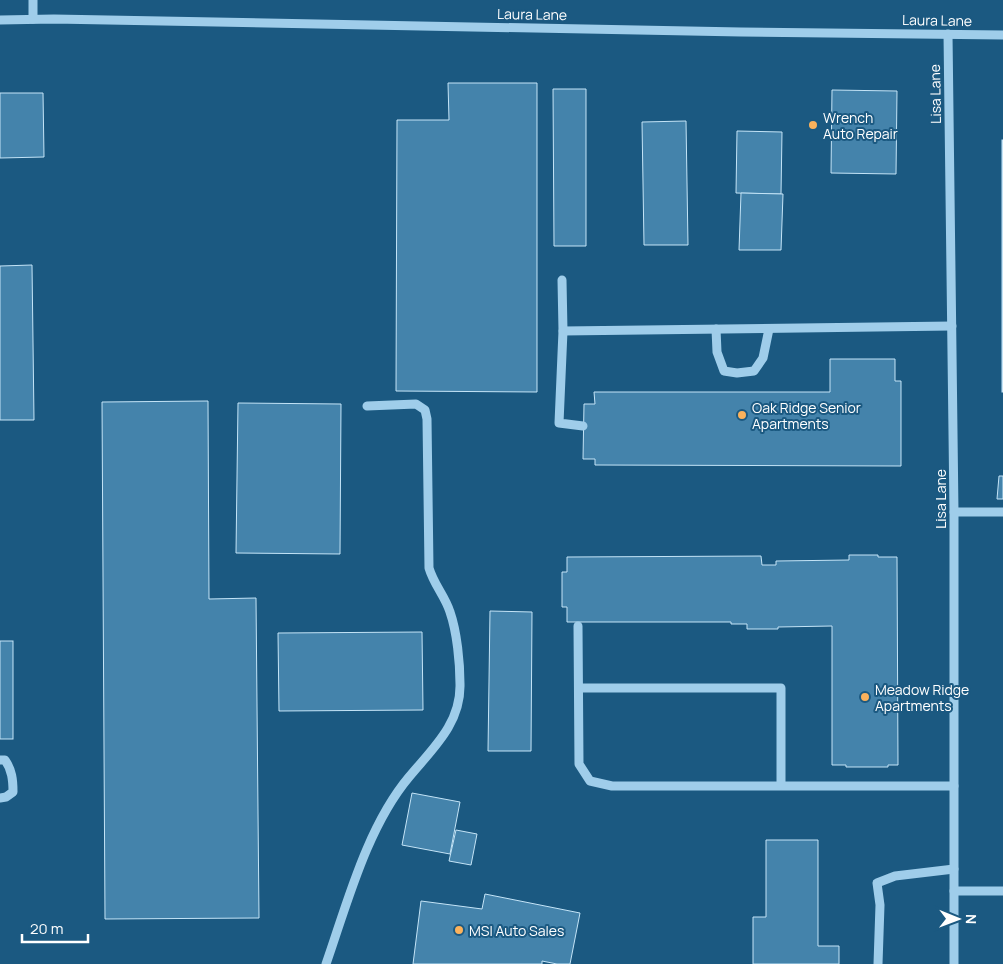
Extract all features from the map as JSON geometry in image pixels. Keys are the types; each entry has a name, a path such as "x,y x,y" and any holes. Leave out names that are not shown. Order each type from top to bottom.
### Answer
{"street":[{"path":"33,0 33,19"},
{"name":"Laura Lane","path":"0,20 379,24 741,32 1003,35"},
{"name":"Lisa Lane","path":"948,34 954,512 954,964"},
{"path":"562,280 563,331 560,424 583,426"},
{"path":"563,331 952,326"},
{"path":"716,329 717,352 724,371 737,373 754,371 763,358 769,329"},
{"path":"326,964 359,872 382,817 408,778 436,747 454,718 461,685 456,640 450,613 442,594 432,581 429,568 427,419 425,410 416,404 367,406"},
{"path":"954,512 1003,512"},
{"path":"578,626 580,764 590,781 612,786 954,786"},
{"path":"579,688 781,688 781,785"},
{"path":"0,760 5,760 9,765 13,777 13,792 6,798 0,798"},
{"path":"878,964 880,904 877,883 895,876 954,869"},
{"path":"954,891 1003,891"}],"building":[{"path":"448,83 537,83 537,392 396,391 397,120 449,120"},
{"path":"553,89 586,89 586,246 554,246"},
{"path":"832,90 897,91 896,174 831,173"},
{"path":"0,93 43,93 44,157 0,158"},
{"path":"686,121 688,245 644,245 642,122"},
{"path":"737,131 782,132 781,194 736,193"},
{"path":"1003,140 1003,392 1002,392"},
{"path":"741,193 783,194 781,250 739,250"},
{"path":"32,265 34,420 0,420 0,266"},
{"name":"Oak Ridge Senior Apartments","path":"830,359 895,359 895,381 901,381 901,466 595,465 595,459 583,459 584,404 595,404 594,392 830,392"},
{"path":"208,401 209,599 256,598 259,918 105,919 102,402"},
{"path":"238,403 341,404 340,554 236,553"},
{"path":"999,476 1003,476 1003,499 997,499"},
{"name":"Meadow Ridge Apartments","path":"849,555 897,557 898,765 888,765 888,767 846,767 846,765 832,765 832,626 747,629 747,624 731,624 731,622 567,622 567,607 562,607 562,572 567,572 567,557 761,556 762,565 776,565 776,561 849,560"},
{"path":"490,611 532,612 531,751 488,751"},
{"path":"422,632 423,710 279,711 278,633"},
{"path":"0,641 13,641 13,739 0,739"},
{"path":"412,793 460,802 450,854 402,845"},
{"path":"456,830 477,834 471,865 449,861"},
{"path":"766,840 818,840 818,946 839,946 839,964 753,964 753,917 766,917"},
{"path":"485,894 580,913 570,964 542,961 542,964 413,964 421,901 482,909"}],"place":[{"name":"Wrench Auto Repair","path":"813,125"},
{"name":"Oak Ridge Senior Apartments","path":"742,415"},
{"name":"Meadow Ridge Apartments","path":"865,697"},
{"name":"MSI Auto Sales","path":"459,930"}]}
